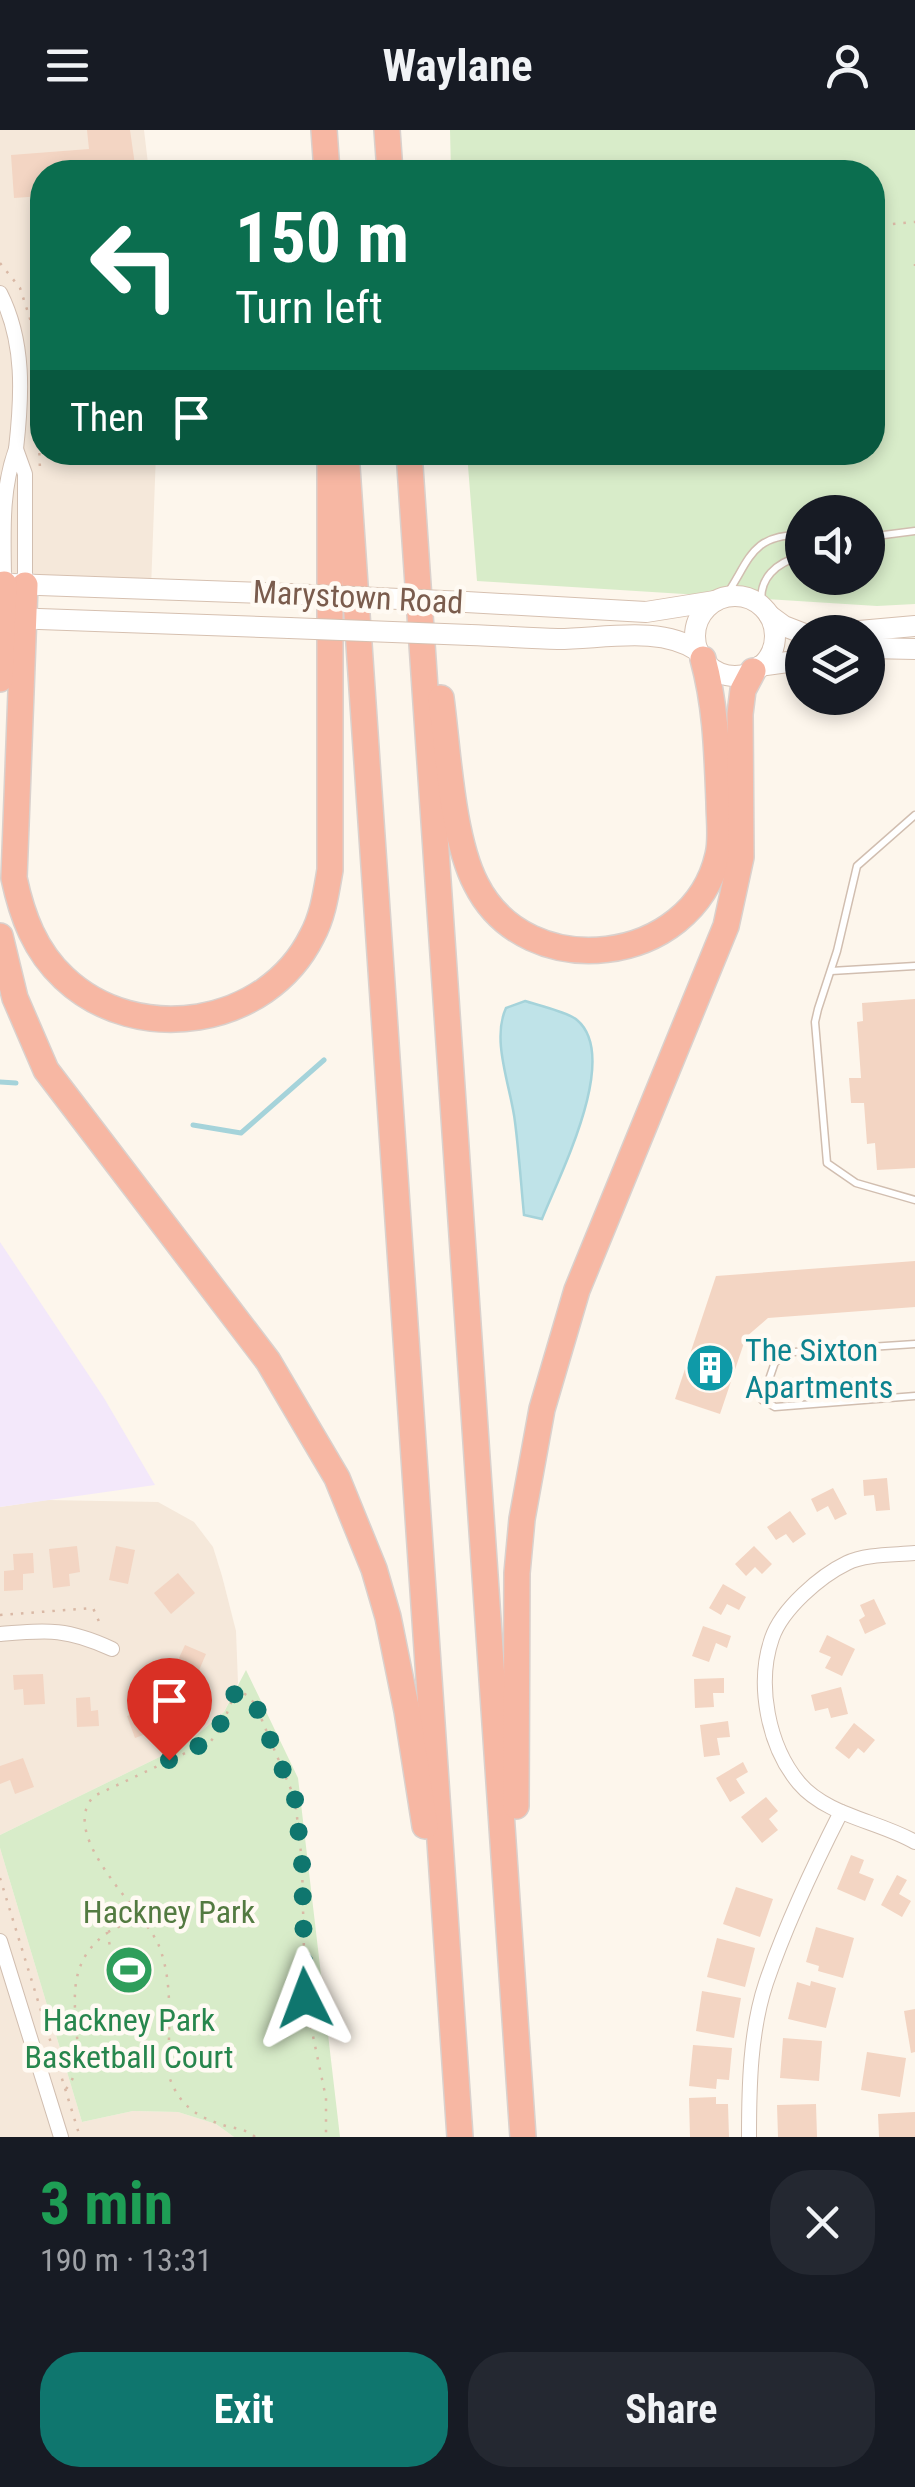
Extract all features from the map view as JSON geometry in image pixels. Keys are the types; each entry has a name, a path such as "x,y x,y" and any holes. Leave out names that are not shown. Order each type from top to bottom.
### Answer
{"highway":[{"path":"322,130 323,160"},
{"path":"387,130 389,160"},
{"path":"10,584 14,878 32,936 65,980 112,1008 142,1018 208,1017 241,1005 272,986 303,951 325,903 330,870 330,465"},
{"path":"347,465 460,2137"},
{"path":"409,465 523,2137"},
{"path":"410,465 466,860 477,887 513,927 562,949 610,950 636,945 660,934 684,915 706,887 718,854 719,817 713,696 701,655"},
{"path":"0,679 9,618"},
{"path":"509,1936 516,1855 517,1572 534,1446 557,1350 578,1290 726,926 741,857 740,714 743,690 756,669"},
{"path":"0,936 15,998 46,1070 268,1361 337,1478 374,1569 391,1632 448,1956"}],"main road":[{"name":"Marystown Road","path":"10,584 646,612 720,599"},
{"path":"785,626 745,597 720,599 697,624 701,655 725,674 785,663"},
{"path":"756,669 774,642 775,633 765,611"},
{"name":"Marystown Road","path":"9,618 553,638 664,637 687,643 701,655"},
{"path":"885,629 915,626"},
{"path":"885,648 915,649"}],"street":[{"path":"2,301 16,333 21,406 4,497 10,584"},
{"path":"10,584 25,474 16,449"},
{"path":"915,1553 851,1560 810,1584 772,1636 764,1695 777,1751 801,1786 841,1812 894,1830 915,1842"},
{"path":"0,1634 50,1630 78,1633 112,1649"},
{"path":"749,2137 750,2075 765,1986 809,1876 841,1812"},
{"path":"0,1941 61,2137"}],"lane":[{"path":"885,535 915,531"},
{"path":"720,599 756,546 770,538 785,536"},
{"path":"765,611 760,593 764,580 785,560"},
{"path":"915,815 857,866 815,1022 827,1163 856,1182 915,1200"},
{"path":"831,971 915,966"},
{"path":"915,1344 794,1352 774,1362 762,1400 775,1407 915,1396"}],"path":[{"path":"885,225 915,222"},
{"path":"0,1616 93,1608 112,1649"},
{"path":"256,2137 246,2129 195,2115 174,2093 169,2076 166,1969 148,1924 138,1918 117,1889 82,1817 85,1805 94,1796 211,1741 235,1693 247,1694 256,1706 295,1799 302,1862 305,1998 326,2098 326,2137"},
{"path":"0,1878 80,2137"},
{"path":"66,2090 76,2073 77,1974 85,1954 107,1933 138,1918"},
{"path":"107,1933 110,1946"}],"shaded area":[{"path":"0,130 144,130 148,160 30,160 30,465 156,465 151,589 0,584"},
{"path":"0,1242 104,1398 155,1485 0,1507"},
{"path":"47,1500 158,1502 194,1522 213,1547 222,1576 236,1631 238,1683 224,1712 186,1744 0,1835 0,1507"},
{"path":"0,1848 82,2122 133,2111 178,2112 216,2124 234,2137 0,2137"}],"green space":[{"path":"450,130 915,130 915,604 877,606 477,581 468,465 885,465 885,160 451,160"},
{"name":"Hackney Park","path":"246,1670 298,1778 340,2137 234,2137 216,2124 178,2112 133,2111 82,2122 0,1848 0,1835 186,1744 224,1712"}],"water":[{"path":"525,1001 577,1020 589,1037 592,1061 582,1117 542,1219 524,1215 515,1122 501,1049 506,1008"}],"building":[{"path":"87,130 130,130 134,160 30,160 30,197 14,198 11,155 89,149"},
{"path":"915,999 915,1168 877,1170 875,1143 867,1144 864,1103 851,1103 849,1078 861,1078 857,1022 863,1021 862,1003"},
{"name":"The Sixton Apartments","path":"915,1261 915,1307 768,1318 746,1337 720,1414 675,1399 716,1276"},
{"path":"887,1478 890,1510 876,1511 874,1495 864,1496 863,1480"},
{"path":"833,1488 847,1514 835,1520 828,1506 817,1512 811,1499"},
{"path":"790,1511 806,1534 793,1543 786,1534 776,1540 767,1527"},
{"path":"77,1546 80,1572 69,1574 70,1586 53,1588 49,1549"},
{"path":"116,1546 135,1550 128,1584 109,1580"},
{"path":"754,1546 772,1564 762,1574 755,1567 746,1576 735,1564"},
{"path":"33,1553 34,1573 23,1574 23,1590 4,1591 4,1571 14,1570 13,1554"},
{"path":"178,1573 195,1593 171,1614 154,1593"},
{"path":"723,1584 746,1597 739,1610 727,1604 721,1615 709,1608"},
{"path":"874,1599 886,1624 865,1634 859,1620 865,1616 860,1605"},
{"path":"703,1626 731,1636 727,1648 716,1643 709,1662 692,1656"},
{"path":"827,1635 855,1649 842,1676 825,1668 831,1657 819,1652"},
{"path":"185,1645 206,1654 194,1682 189,1680 184,1690 168,1682"},
{"path":"43,1674 45,1704 24,1705 23,1689 14,1690 13,1675"},
{"path":"724,1678 724,1693 713,1693 714,1707 695,1708 694,1679"},
{"path":"841,1687 848,1714 831,1718 828,1708 815,1711 811,1695"},
{"path":"150,1696 162,1728 135,1738 127,1716 140,1711 136,1702"},
{"path":"90,1697 91,1711 98,1710 99,1726 77,1727 76,1698"},
{"path":"728,1721 730,1737 717,1738 720,1755 704,1757 700,1725"},
{"path":"854,1723 875,1740 864,1753 858,1748 849,1759 835,1748"},
{"path":"23,1758 34,1787 15,1794 10,1780 0,1784 0,1766"},
{"path":"743,1762 748,1772 736,1779 745,1793 730,1802 716,1778"},
{"path":"766,1797 778,1811 769,1819 778,1830 762,1843 741,1817"},
{"path":"851,1855 864,1860 859,1873 874,1879 865,1901 837,1889"},
{"path":"897,1875 907,1880 899,1894 911,1901 902,1917 881,1905"},
{"path":"736,1887 773,1899 760,1937 723,1924"},
{"path":"816,1927 854,1938 843,1978 818,1971 819,1966 806,1962"},
{"path":"717,1938 755,1948 745,1987 707,1977"},
{"path":"811,1981 836,1988 826,2028 788,2019 797,1982 810,1986"},
{"path":"702,1991 741,1998 734,2038 696,2031"},
{"path":"915,2009 915,2052 911,2053 904,2011"},
{"path":"783,2038 822,2041 819,2081 780,2078"},
{"path":"693,2045 732,2048 729,2080 717,2079 716,2089 689,2086"},
{"path":"867,2052 906,2058 900,2097 861,2090"},
{"path":"716,2097 716,2104 728,2104 729,2137 690,2137 689,2098"},
{"path":"816,2104 817,2137 778,2137 777,2105"},
{"path":"915,2112 915,2137 879,2137 878,2114"}],"waterway":[{"path":"193,1125 241,1133 324,1060"},
{"path":"0,1082 16,1083"}],"place":[{"name":"The Sixton Apartments","path":"710,1368"},
{"name":"Hackney Park Basketball Court","path":"129,1970"}],"route":[{"path":"169,1760 211,1741 235,1693 247,1694 256,1706 295,1799 299,1821 305,1998"}]}
